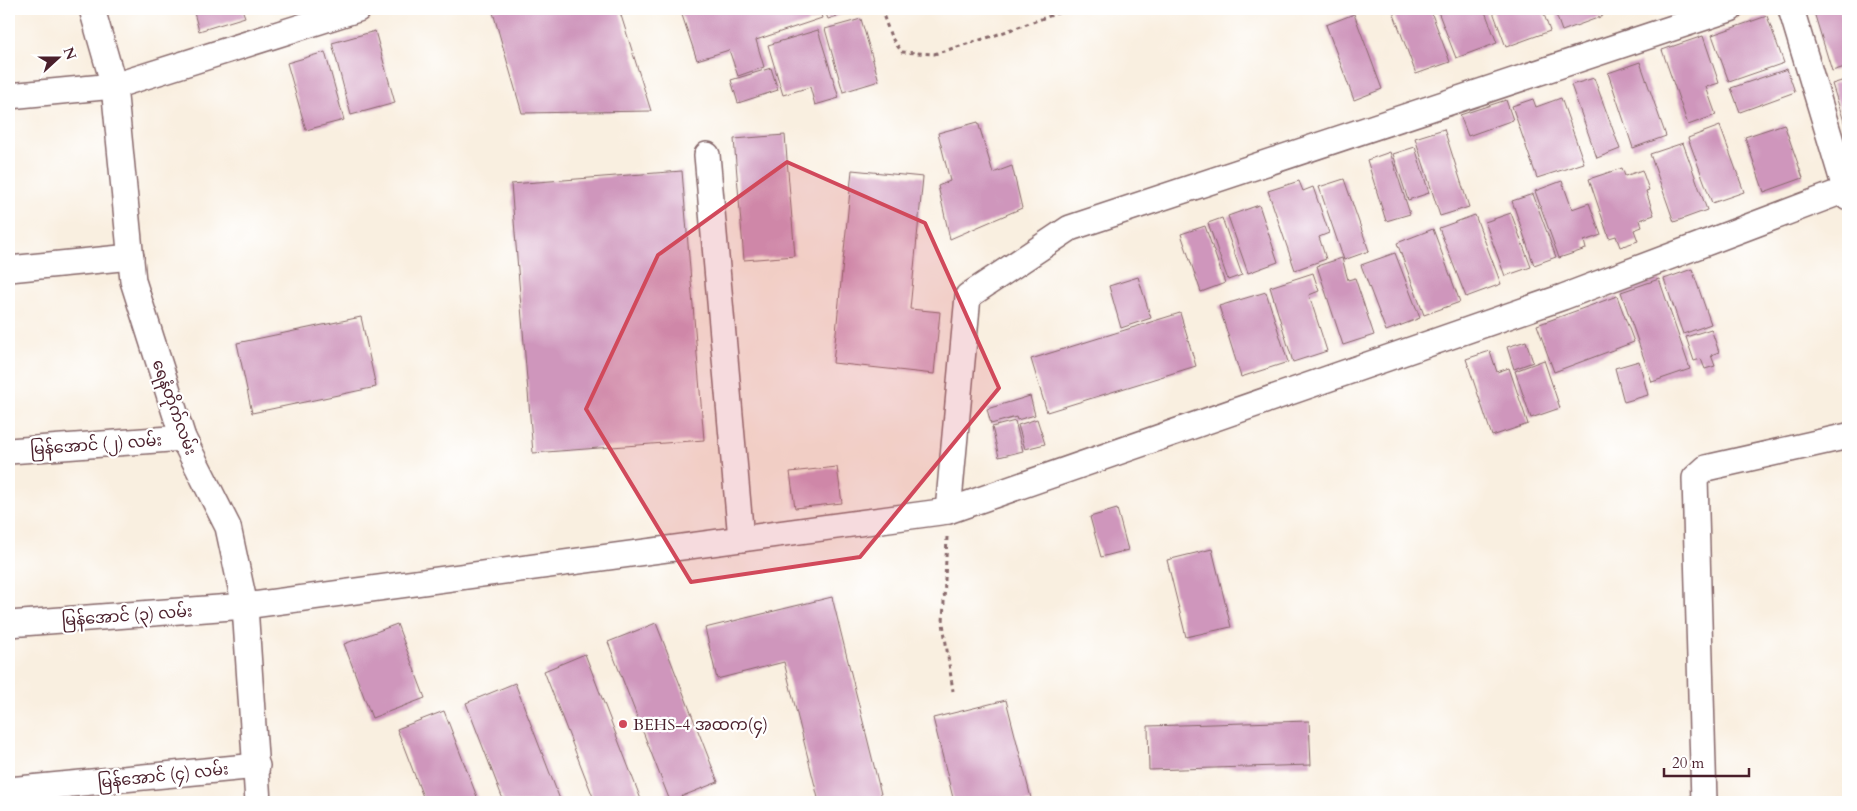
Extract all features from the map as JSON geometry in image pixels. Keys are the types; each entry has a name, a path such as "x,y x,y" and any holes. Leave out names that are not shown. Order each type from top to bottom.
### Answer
{"street":[{"name":"ရေနံတိုက်လမ်း","path":"92,9 114,86 133,281 183,438 228,527 245,606 258,802"},
{"path":"9,96 114,86 358,9"},
{"path":"948,511 968,296 1070,228 1730,9"},
{"path":"1791,9 1847,193"},
{"path":"707,155 741,539"},
{"name":"မြန်အောင် (၃) လမ်း","path":"9,624 245,606 948,511 1563,297 1847,193"},
{"path":"9,269 131,257"},
{"path":"1704,802 1694,478 1706,468 1848,436"},
{"name":"မြန်အောင် (၂) လမ်း","path":"9,451 183,438"},
{"name":"မြန်အောင် (၄) လမ်း","path":"9,790 257,766"}],"path":[{"path":"881,9 890,37 902,52 934,54 993,36 1069,9"},
{"path":"948,511 943,623 953,691"}],"highlighted area":[{"path":"787,162 925,223 999,388 860,557 691,582 586,409 658,255"}],"building":[{"path":"193,9 242,9 245,17 199,31"},
{"path":"492,9 619,9 651,111 522,113"},
{"path":"680,9 819,9 822,18 756,40 764,67 738,76 729,50 697,60"},
{"path":"824,9 859,9 828,19"},
{"path":"1392,9 1430,9 1450,62 1416,74"},
{"path":"1437,9 1484,9 1497,43 1456,58"},
{"path":"1492,9 1542,9 1550,31 1506,47"},
{"path":"1554,9 1601,9 1603,16 1562,31"},
{"path":"1813,9 1840,9 1848,35 1848,66 1832,71"},
{"path":"1354,14 1382,89 1354,100 1326,25"},
{"path":"1767,16 1784,63 1729,82 1712,35"},
{"path":"861,19 879,81 843,92 825,29"},
{"path":"818,30 839,98 815,105 810,87 783,95 768,45"},
{"path":"375,31 395,103 351,115 332,43"},
{"path":"1703,36 1719,83 1706,87 1716,115 1688,125 1662,50"},
{"path":"325,52 344,120 306,130 287,63"},
{"path":"1640,62 1666,136 1633,148 1608,73"},
{"path":"771,68 778,90 738,103 731,80"},
{"path":"1787,69 1795,92 1740,112 1731,88"},
{"path":"1594,78 1620,149 1597,158 1571,85"},
{"path":"1848,79 1848,134 1832,84"},
{"path":"1561,98 1584,163 1537,178 1512,106 1533,99 1536,107"},
{"path":"1506,100 1513,120 1468,136 1460,115"},
{"path":"978,122 993,173 1012,166 1022,208 950,239 938,186 950,181 938,133"},
{"path":"1784,124 1803,178 1764,192 1745,137"},
{"path":"1720,126 1744,192 1712,203 1688,138"},
{"path":"1444,129 1469,207 1440,216 1415,138"},
{"path":"785,135 795,256 744,260 734,139"},
{"path":"1683,143 1707,210 1674,222 1650,154"},
{"path":"1415,147 1429,193 1408,200 1393,154"},
{"path":"1390,152 1410,214 1386,221 1367,160"},
{"path":"1622,168 1625,176 1642,170 1649,190 1646,191 1654,215 1640,220 1642,227 1634,230 1638,241 1620,247 1616,236 1609,238 1589,179"},
{"path":"852,170 923,177 910,309 940,312 934,374 833,363"},
{"path":"682,171 704,440 533,453 511,184"},
{"path":"1344,179 1369,251 1344,260 1319,187"},
{"path":"1299,181 1303,191 1313,187 1329,233 1319,237 1326,259 1295,270 1268,191"},
{"path":"1562,181 1572,209 1589,203 1601,235 1584,241 1586,249 1559,258 1535,191"},
{"path":"1533,194 1556,257 1534,265 1512,201"},
{"path":"1259,205 1278,262 1248,273 1228,216"},
{"path":"1511,213 1531,267 1505,276 1485,222"},
{"path":"1475,215 1501,284 1466,297 1439,228"},
{"path":"1222,218 1242,275 1228,280 1208,223"},
{"path":"1205,226 1225,283 1201,292 1181,234"},
{"path":"1433,229 1460,302 1424,315 1397,243"},
{"path":"1395,253 1420,318 1386,331 1361,265"},
{"path":"1342,258 1348,280 1355,278 1374,335 1343,345 1317,266"},
{"path":"1692,269 1711,324 1683,334 1664,279"},
{"path":"1313,273 1319,291 1309,295 1327,351 1293,362 1270,287"},
{"path":"1138,277 1151,318 1121,328 1109,286"},
{"path":"1659,279 1690,369 1652,382 1621,292"},
{"path":"1266,292 1288,362 1241,377 1219,306"},
{"path":"1617,296 1634,342 1554,372 1537,325"},
{"path":"1180,313 1196,366 1047,412 1031,359"},
{"path":"361,317 376,387 252,413 237,343"},
{"path":"1711,329 1719,352 1711,355 1715,366 1705,369 1701,359 1694,361 1686,337"},
{"path":"1526,341 1533,362 1514,369 1507,347"},
{"path":"1490,351 1497,372 1509,368 1528,424 1492,436 1466,359"},
{"path":"1544,360 1560,408 1531,418 1515,371"},
{"path":"1639,361 1648,395 1624,402 1615,368"},
{"path":"1030,396 1035,415 1017,420 1016,417 991,424 987,409"},
{"path":"1037,419 1045,444 1025,449 1018,425"},
{"path":"1015,421 1023,451 999,457 992,427"},
{"path":"837,467 842,503 795,508 790,472"},
{"path":"1117,509 1128,550 1101,557 1090,517"},
{"path":"1212,549 1231,627 1186,637 1167,560"},
{"path":"832,597 883,802 819,802 784,662 717,679 705,628"},
{"path":"656,623 718,782 670,801 608,642"},
{"path":"397,624 425,698 372,718 344,644"},
{"path":"585,654 642,802 595,802 544,671"},
{"path":"515,683 561,802 504,802 466,703"},
{"path":"1006,700 1032,802 954,802 933,718"},
{"path":"444,711 479,802 425,802 397,729"},
{"path":"1309,721 1311,765 1149,770 1148,726"},
{"path":"129,797 130,802 88,802 87,800"}],"place":[{"name":"BEHS-4 အထက(၄)","path":"623,724"}]}
